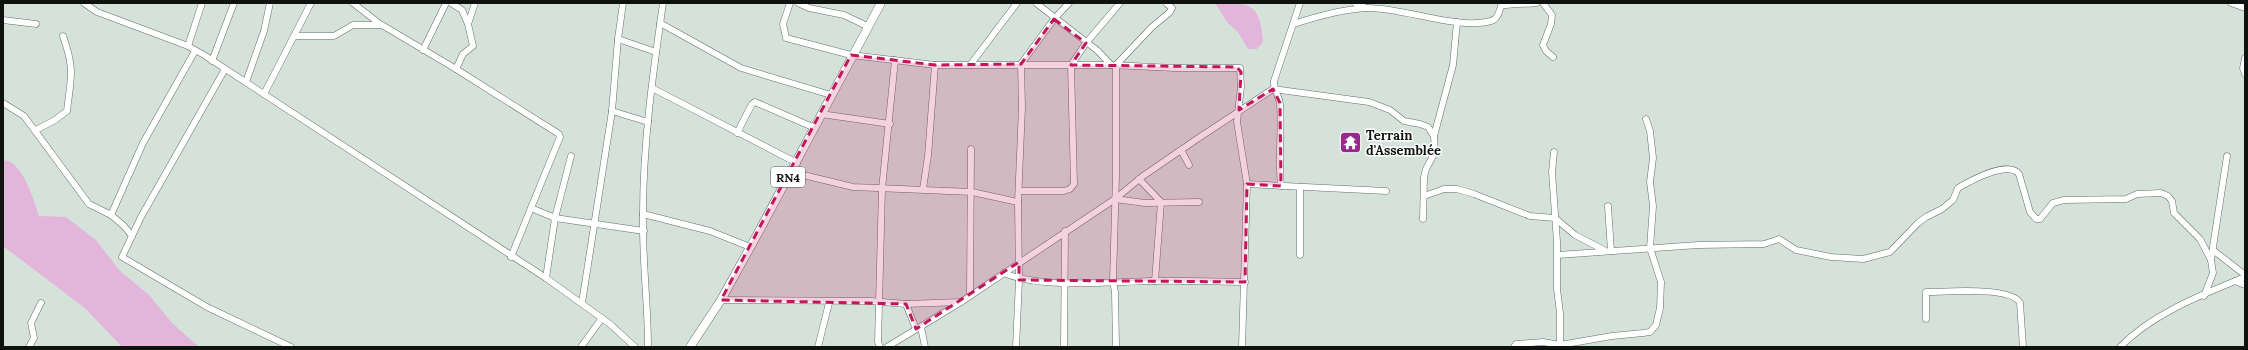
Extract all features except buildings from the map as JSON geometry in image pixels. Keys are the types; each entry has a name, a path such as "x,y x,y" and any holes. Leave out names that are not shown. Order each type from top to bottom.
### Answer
{"highway":[{"name":"RN4","path":"690,347 721,300 822,114 851,55 881,3"}],"street":[{"path":"84,3 103,14 195,50 511,257 546,278 602,318 635,347"},
{"path":"188,46 202,3"},
{"path":"212,61 234,3"},
{"path":"246,82 265,26 270,3"},
{"path":"264,94 311,3"},
{"path":"353,3 360,5 382,25 456,69 560,136 511,257"},
{"path":"422,50 446,3"},
{"path":"451,3 462,10 468,24 473,46 463,54 456,69"},
{"path":"468,24 475,3"},
{"path":"582,303 612,111 618,39 623,3"},
{"path":"648,347 643,262 643,214 648,122 663,3"},
{"path":"790,3 783,24 786,38 851,55 936,65 1021,64 1240,68 1241,87 1238,111 1239,136 1247,184 1244,235 1245,282 1242,347"},
{"path":"798,3 809,8 844,15 867,26"},
{"path":"970,65 1017,3"},
{"path":"1036,3 1054,19 1114,65"},
{"path":"1016,347 1019,280 1018,202 1022,107 1021,64 1054,19 1069,3"},
{"path":"1019,191 1064,191 1070,189 1074,184 1071,65 1086,43 1120,3"},
{"path":"1116,347 1115,292 1113,281 1114,65 1152,27 1172,10 1166,3"},
{"path":"1281,186 1279,158 1280,103 1279,97 1273,89 1275,75 1294,24 1300,3"},
{"path":"1355,3 1368,8"},
{"path":"1294,24 1350,6 1412,13 1457,22 1492,21 1498,16 1501,6 1503,5 1518,6 1537,3"},
{"path":"1543,3 1552,15 1551,24 1543,44 1546,51 1553,57"},
{"path":"2230,3 2245,8"},
{"path":"3,20 36,24"},
{"path":"1423,219 1425,173 1435,152 1434,136 1452,65 1457,22"},
{"path":"660,23 741,68 831,95"},
{"path":"295,36 334,36 354,25 382,25"},
{"path":"36,130 55,120 67,111 72,68 63,36"},
{"path":"618,39 656,52"},
{"path":"111,215 143,143 195,50"},
{"path":"2245,58 2243,64 2245,74"},
{"path":"880,347 879,302 882,189 890,124 895,60"},
{"path":"923,189 928,156 936,65"},
{"path":"225,69 122,255 123,259 206,307 291,347"},
{"path":"652,88 796,163"},
{"path":"887,347 970,296 1114,199 1139,179 1238,111 1273,89 1369,102 1390,110 1404,120 1424,125 1434,136"},
{"path":"737,133 752,104 755,102 814,128"},
{"path":"3,103 24,116 36,130 89,204 111,215 124,226 132,236"},
{"path":"612,111 648,122"},
{"path":"822,114 890,124"},
{"path":"1514,347 1516,344 1527,342 1543,342 1560,346 1612,336 1633,336 1650,332 1653,329 1658,320 1661,282 1650,248 1653,206 1650,182 1653,158 1650,131 1646,119"},
{"path":"970,296 972,192 971,149"},
{"path":"1181,150 1188,165"},
{"path":"1554,152 1552,172 1554,218 1558,255 1556,272 1560,313 1560,346"},
{"path":"546,278 555,218 571,156"},
{"path":"2211,260 2217,216 2224,188 2227,156"},
{"path":"1558,255 1650,248 1764,244 1779,240 1796,250 1814,254 1855,259 1876,256 1890,252 1896,243 1926,217 1942,209 1954,198 1958,188 1995,171 2012,169 2020,174 2030,212 2036,219 2040,219 2053,203 2064,200 2126,199 2137,194 2161,193 2168,196 2172,200 2174,213 2200,239 2211,260 2213,273 2204,296"},
{"path":"791,172 846,186 882,189 923,189 972,192 1018,202"},
{"path":"1139,179 1161,202 1155,281"},
{"path":"1247,184 1386,191"},
{"path":"1300,187 1300,255"},
{"path":"1424,196 1444,189 1457,190 1481,196 1530,216 1554,218 1575,236 1608,251"},
{"path":"1114,199 1145,203 1199,202"},
{"path":"1608,206 1608,251"},
{"path":"531,208 555,218 644,231"},
{"path":"643,214 710,232 750,247"},
{"path":"1064,347 1065,231"},
{"path":"2120,347 2133,333 2151,321 2245,276 2213,250"},
{"path":"1004,273 1019,280 1065,282 1245,282"},
{"path":"2236,281 2245,285"},
{"path":"1926,319 1926,292 1983,292 2014,297 2020,303 2023,347"},
{"path":"721,300 829,303 879,302 906,304 961,302"},
{"path":"29,347 34,338 31,323 41,303"},
{"path":"818,347 829,303"},
{"path":"906,304 918,328 925,347"},
{"path":"581,347 602,318"}],"highlighted area":[{"path":"1054,19 1086,43 1071,65 1237,67 1241,72 1239,110 1273,89 1280,103 1281,186 1247,184 1245,282 1019,280 1019,262 916,329 906,304 721,300 851,55 935,65 1021,64"}],"shaded area":[{"path":"1215,3 1237,3 1245,5 1256,12 1262,29 1263,42 1257,49 1248,49 1238,32 1227,22"},
{"path":"3,160 16,166 26,182 39,216 66,217 96,240 120,271 148,294 172,323 199,347 122,347 86,309 3,246"}],"place":[{"name":"Terrain d'Assemblée","path":"1351,142"}]}
